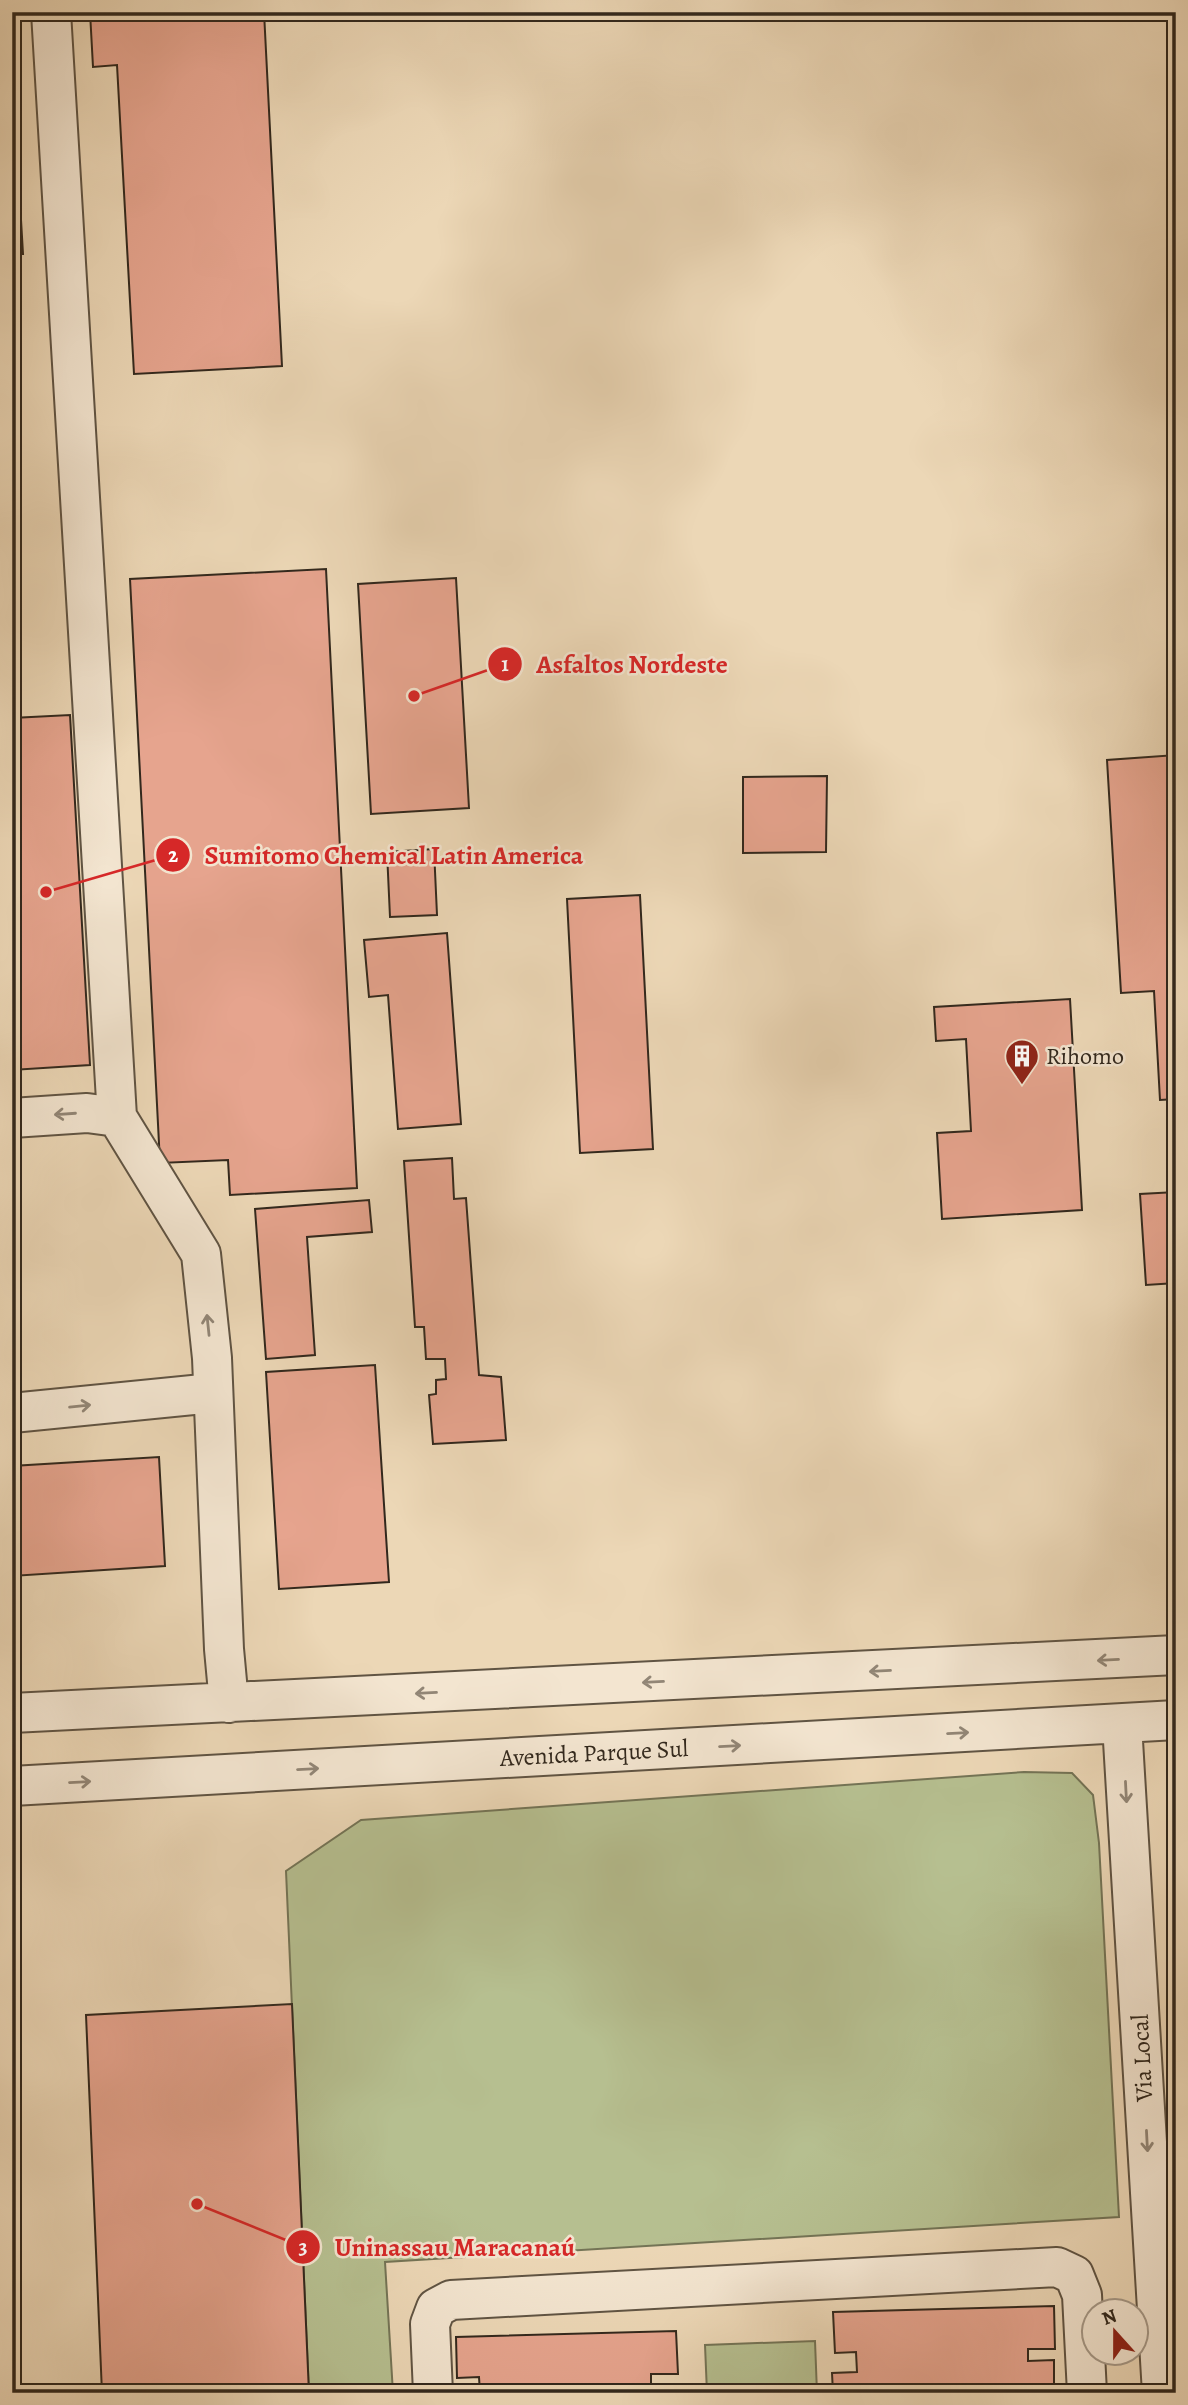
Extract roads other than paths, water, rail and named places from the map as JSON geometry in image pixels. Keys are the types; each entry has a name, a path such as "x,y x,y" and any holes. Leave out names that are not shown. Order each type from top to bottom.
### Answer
{"street":[{"path":"51,12 117,1117 201,1254 214,1393 224,1649 229,1703"},
{"path":"12,1118 87,1113 117,1117"},
{"path":"12,1413 214,1393"},
{"path":"12,1713 1176,1655"},
{"name":"Avenida Parque Sul","path":"12,1786 1176,1720"},
{"name":"Via Local","path":"1122,1724 1162,2393"},
{"path":"433,2393 430,2324 436,2308 451,2300 1057,2267 1074,2275 1082,2295 1087,2393"}],"place":[{"name":"Asfaltos Nordeste","path":"414,696"},
{"name":"Sumitomo Chemical Latin America","path":"46,892"},
{"name":"Rihomo","path":"1022,1086"},
{"name":"Uninassau Maracanaú","path":"197,2204"}]}
